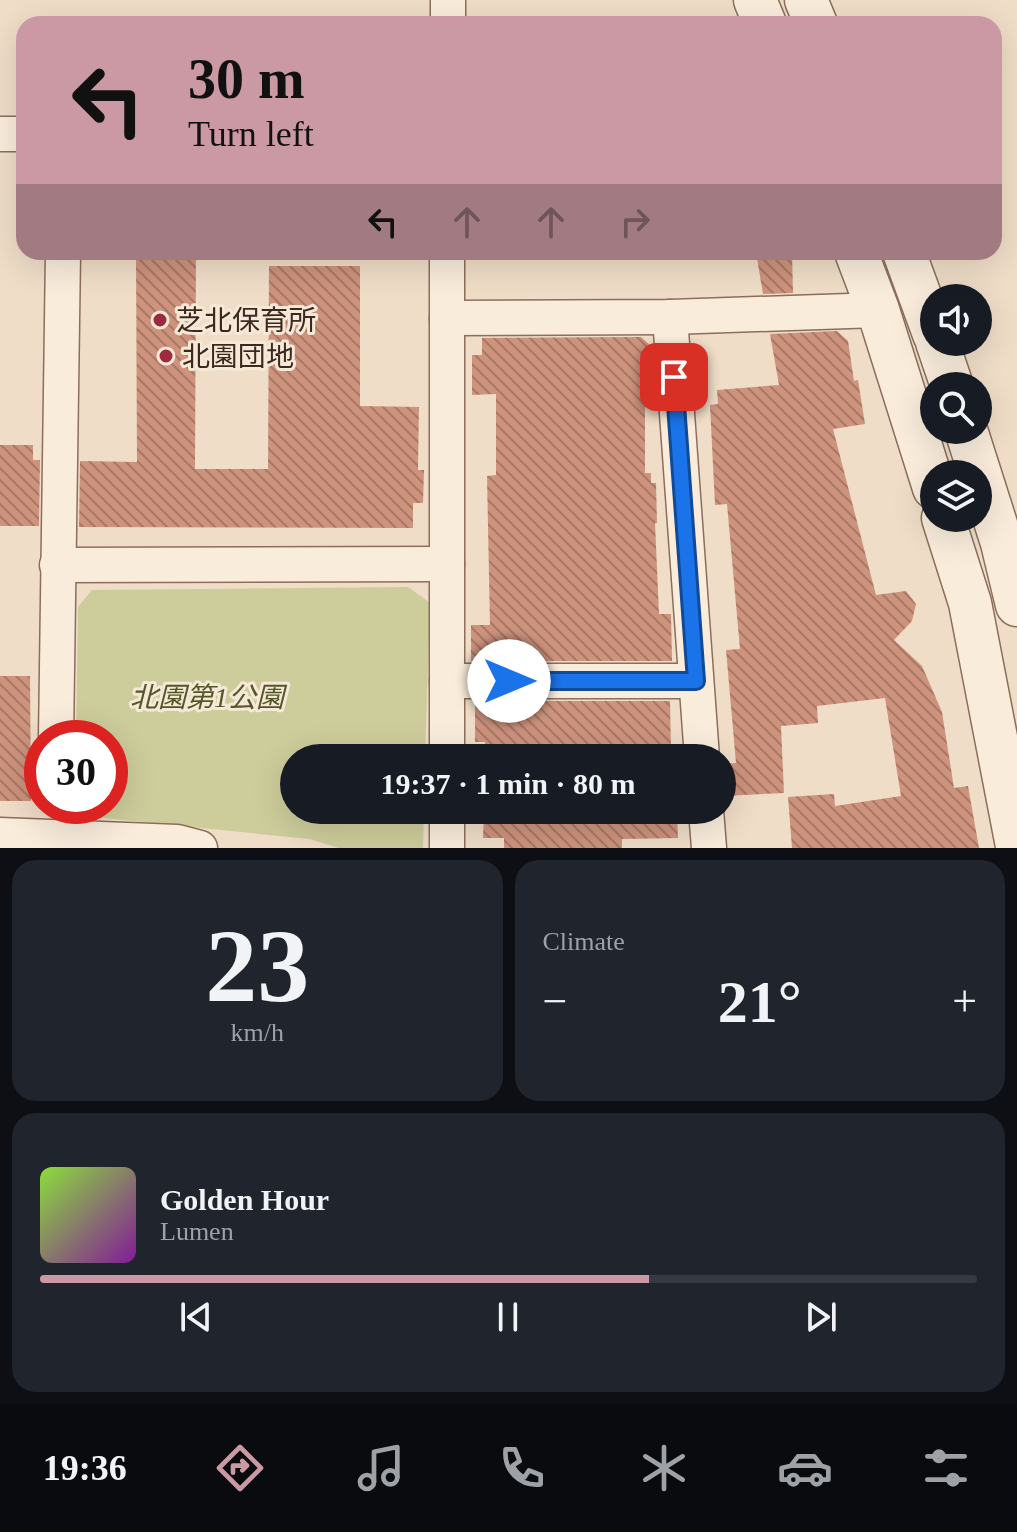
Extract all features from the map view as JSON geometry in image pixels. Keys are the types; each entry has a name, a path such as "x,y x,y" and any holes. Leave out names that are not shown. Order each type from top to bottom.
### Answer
{"street":[{"path":"56,720 63,260"},
{"path":"447,260 447,744"},
{"path":"859,260 925,460"},
{"path":"907,260 920,296"},
{"path":"447,318 670,317 878,310"},
{"path":"670,317 701,744"},
{"path":"970,444 1002,543 1017,605"},
{"path":"947,532 970,603 1017,846"},
{"path":"57,565 447,564"},
{"path":"447,681 696,681"},
{"path":"447,824 447,848"},
{"path":"707,824 709,848"},
{"path":"0,835 55,830 177,842 200,848"}],"green space":[{"name":"北園第1公園","path":"408,587 430,603 425,744 280,744 280,824 424,824 423,848 339,848 309,839 128,820 128,720 76,720 78,607 92,590"}],"building":[{"path":"136,260 196,260 195,469 268,469 269,266 360,266 360,406 419,407 418,470 424,470 423,503 413,503 413,528 79,527 80,461 137,462"},
{"path":"757,260 792,260 793,293 763,294"},
{"path":"837,331 848,341 865,424 833,429 876,595 906,591 916,604 912,621 894,640 922,666 942,712 954,788 968,786 979,848 792,848 788,797 834,794 835,806 901,796 885,698 817,706 818,723 781,726 784,793 736,795 736,744 726,650 740,649 727,504 715,505 710,405 718,404 717,390 779,385 770,334"},
{"path":"641,337 651,346 652,382 645,382 645,473 651,473 651,483 656,483 659,614 671,614 672,661 471,661 471,625 490,625 487,476 496,475 496,394 472,395 472,355 482,355 482,338"},
{"path":"0,445 33,445 33,460 40,460 39,526 0,526"},
{"path":"0,676 30,676 30,720 24,720 24,801 0,801"},
{"path":"475,701 670,701 671,744 475,742"},
{"path":"484,824 678,824 678,838 622,839 622,848 504,848 504,838 483,838"}],"place":[{"name":"芝北保育所","path":"160,320"},
{"name":"北園団地","path":"166,356"}],"route":[{"path":"509,681 696,681 674,377"}]}
